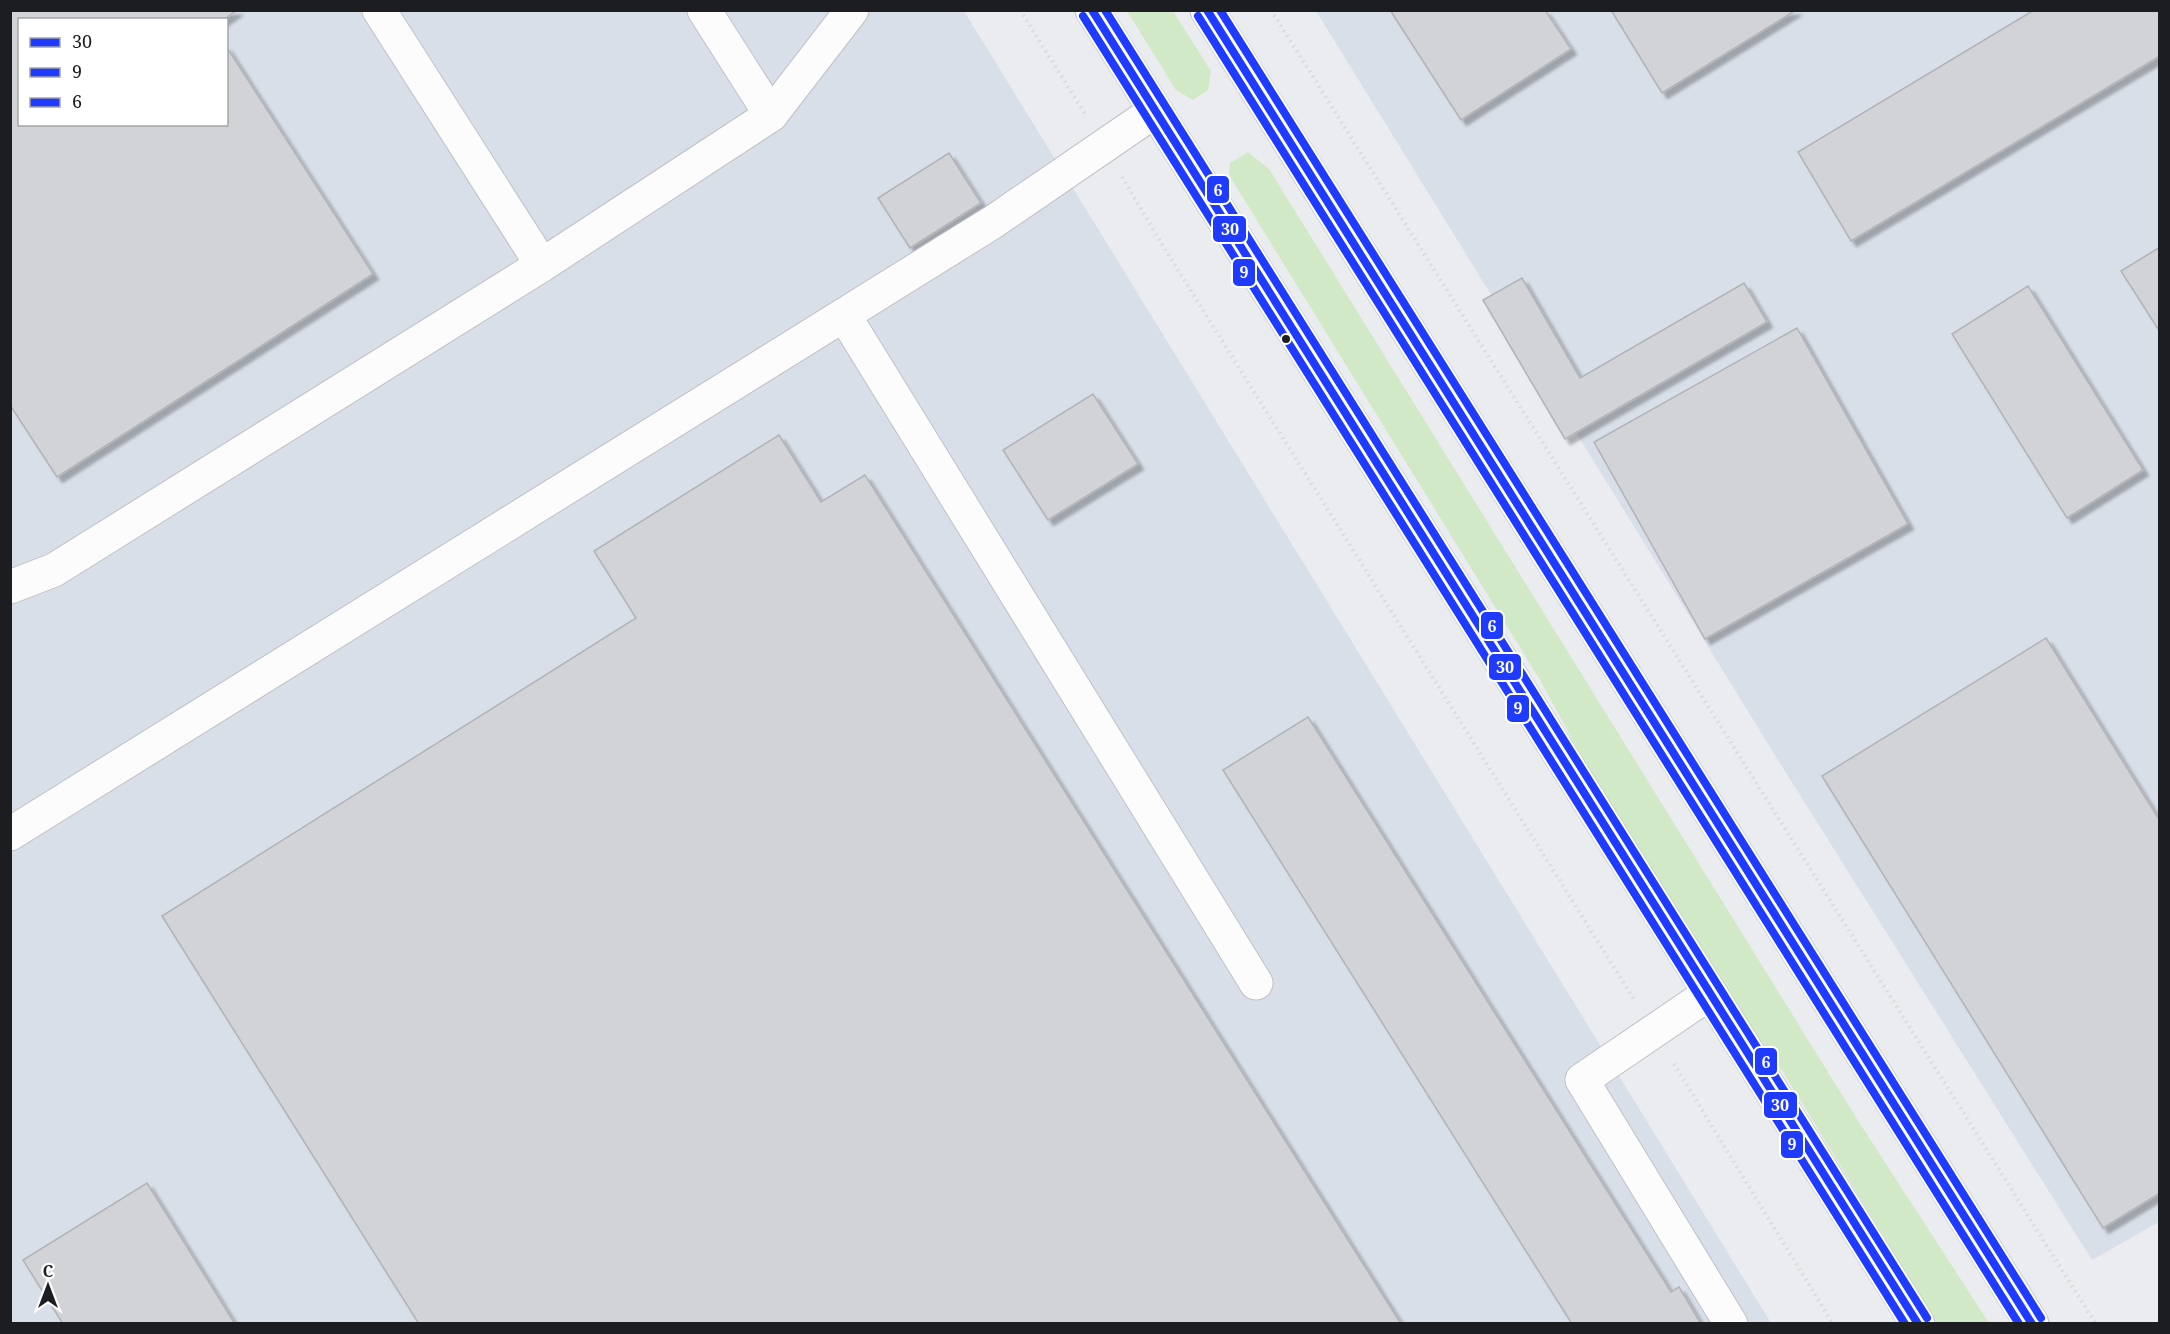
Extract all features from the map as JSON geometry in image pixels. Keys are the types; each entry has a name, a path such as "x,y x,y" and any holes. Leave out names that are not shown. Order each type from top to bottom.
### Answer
{"street":[{"path":"379,10 542,265"},
{"path":"704,10 771,115"},
{"path":"10,587 54,570 542,265 771,115 852,10"},
{"path":"1092,10 1918,1323"},
{"path":"1207,10 2032,1323"},
{"path":"10,834 993,222 1155,111"},
{"path":"844,315 1256,983"},
{"path":"1710,993 1582,1080 1731,1323"}],"path":[{"path":"1020,10 1166,251 1654,1031 1833,1323"},
{"path":"1271,10 2096,1323"}],"shaded area":[{"path":"10,11 964,11 1771,1323 11,1323"},
{"path":"1316,11 2159,11 2159,1222 2092,1260 1783,768"}],"green space":[{"path":"1127,11 1173,11 1211,71 1208,90 1193,100 1176,90"},
{"path":"1248,152 1269,169 1857,1119 1989,1323 1937,1323 1775,1059 1710,993 1540,680 1229,175 1230,163"}],"building":[{"path":"10,10 237,10 226,18 18,18 18,126 228,126 228,49 373,274 57,477 10,405"},
{"path":"1390,10 1545,10 1571,49 1461,120"},
{"path":"1611,10 1796,10 1662,93"},
{"path":"2034,10 2160,10 2160,56 1851,241 1798,152"},
{"path":"949,153 981,203 910,248 878,198"},
{"path":"2160,247 2160,332 2121,271"},
{"path":"1522,278 1580,378 1744,283 1767,322 1565,439 1483,300"},
{"path":"2028,286 2143,470 2067,518 1952,334"},
{"path":"1797,328 1908,524 1705,639 1594,442"},
{"path":"1093,394 1138,464 1048,520 1003,450"},
{"path":"779,435 821,502 865,475 1401,1324 419,1324 162,916 636,618 594,551"},
{"path":"2046,638 2160,821 2160,1193 2103,1228 1822,776"},
{"path":"1308,717 1671,1292 1679,1287 1701,1324 1572,1324 1223,770"},
{"path":"147,1183 235,1324 63,1324 23,1260"}],"transit line":[{"name":"30","path":"1092,10 1918,1324"},
{"name":"6","path":"1105,10 1927,1318"},
{"name":"30","path":"1207,10 2032,1324"},
{"name":"6","path":"1220,10 2041,1318"},
{"name":"9","path":"1083,16 1905,1324"},
{"name":"9","path":"1198,16 2019,1324"}]}
